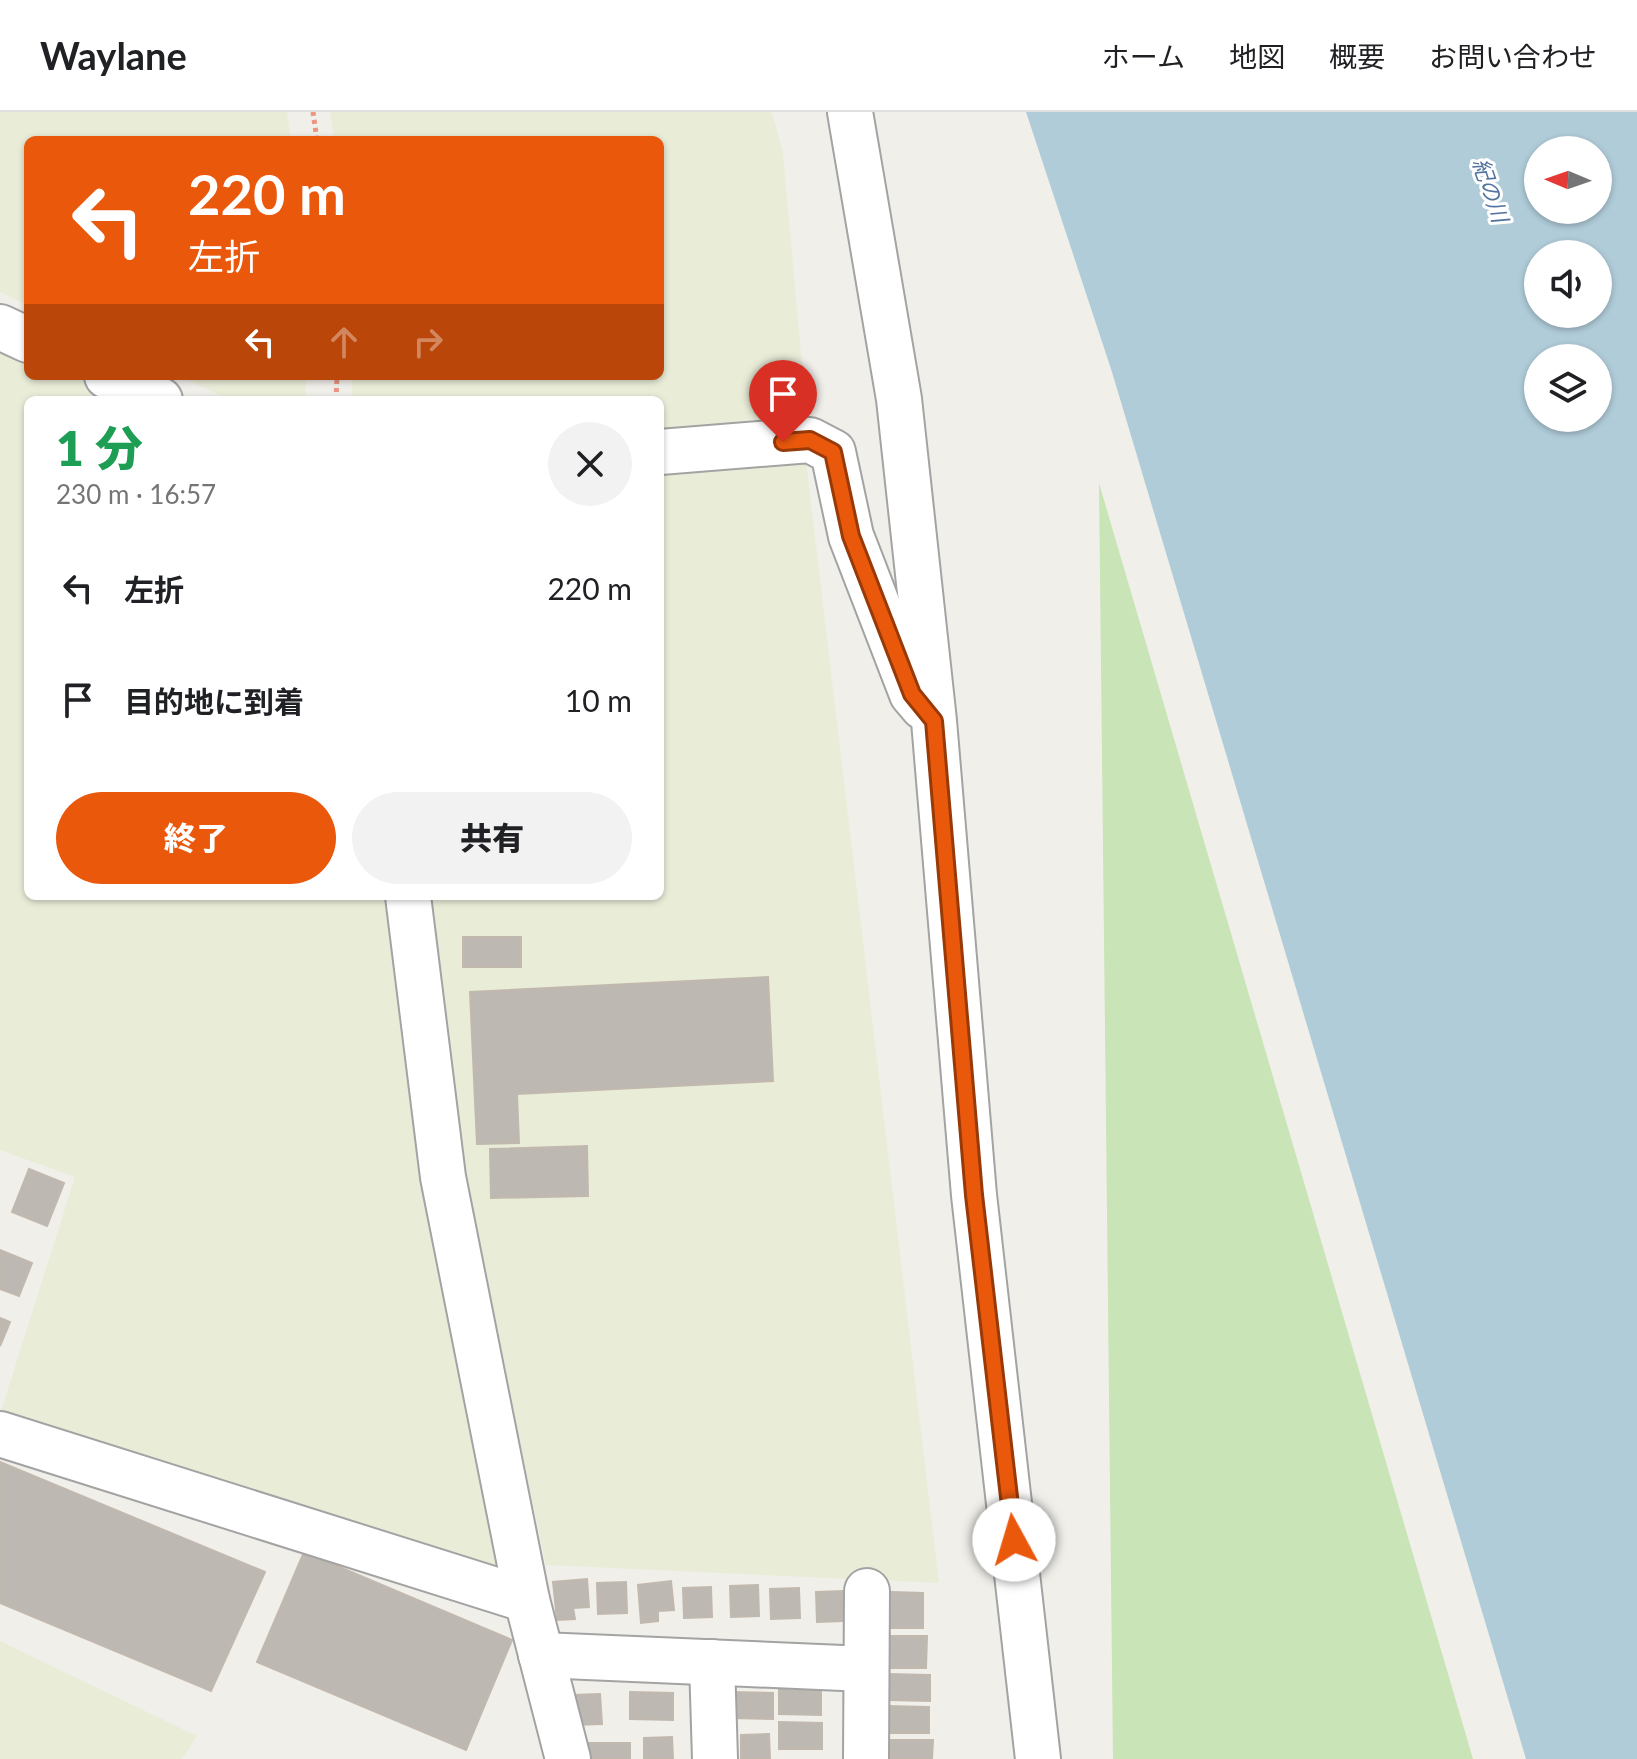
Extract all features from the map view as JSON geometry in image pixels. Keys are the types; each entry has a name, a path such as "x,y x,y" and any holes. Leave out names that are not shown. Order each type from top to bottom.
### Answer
{"street":[{"path":"850,112 899,399 934,721 974,1195 1038,1759"},
{"path":"0,327 24,338"},
{"path":"116,380 151,396"},
{"path":"664,452 810,440 833,452 851,536 912,694 934,721"},
{"path":"408,900 443,1177 527,1600 568,1759"},
{"path":"0,1434 527,1600"},
{"path":"866,1759 867,1591"},
{"path":"541,1655 866,1669"},
{"path":"712,1662 715,1759"}],"path":[{"path":"313,112 316,136"}],"green space":[{"path":"0,112 287,112 290,136 24,136 24,303 0,292"},
{"path":"330,112 772,112 783,152 807,421 664,429 664,396 352,396 352,380 664,380 664,136 333,136"},
{"path":"0,342 24,353 24,380 82,380 116,396 24,396 24,900 386,900 428,1190 508,1563 489,1575 0,1414 75,1177 0,1150"},
{"path":"188,380 306,380 305,396 222,396"},
{"path":"805,452 939,1583 546,1565 462,1174 424,900 664,900 664,461"},
{"path":"1099,483 1473,1759 1113,1759"},
{"path":"0,1641 197,1736 182,1759 0,1759"}],"water":[{"name":"紀の川","path":"1026,112 1637,112 1637,1759 1526,1759 1112,372"}],"building":[{"path":"463,937 521,937 521,967 463,967"},
{"path":"768,977 773,1081 517,1094 519,1143 477,1144 470,992"},
{"path":"587,1146 588,1196 491,1198 490,1149"},
{"path":"29,1169 64,1183 47,1226 12,1212"},
{"path":"0,1250 32,1263 19,1296 0,1289"},
{"path":"0,1318 10,1322 0,1346"},
{"path":"0,1462 265,1572 211,1691 0,1603"},
{"path":"304,1552 512,1640 466,1750 257,1662"},
{"path":"587,1579 589,1607 573,1608 575,1619 557,1620 553,1582"},
{"path":"671,1581 674,1610 658,1611 658,1621 641,1623 638,1585"},
{"path":"626,1582 627,1613 598,1614 597,1583"},
{"path":"758,1585 759,1616 731,1617 730,1586"},
{"path":"711,1587 712,1617 684,1618 683,1588"},
{"path":"799,1588 800,1618 771,1619 770,1589"},
{"path":"844,1591 845,1621 817,1622 816,1592"},
{"path":"891,1592 923,1593 923,1628 891,1628"},
{"path":"887,1636 927,1636 926,1668 886,1668"},
{"path":"887,1674 930,1675 930,1701 887,1700"},
{"path":"779,1687 821,1688 821,1715 779,1714"},
{"path":"630,1692 673,1693 673,1720 630,1719"},
{"path":"730,1692 773,1693 773,1719 730,1718"},
{"path":"600,1694 602,1724 573,1725 572,1695"},
{"path":"886,1706 929,1707 929,1733 886,1733"},
{"path":"779,1722 822,1723 822,1749 779,1749"},
{"path":"769,1734 770,1759 741,1759 741,1735"},
{"path":"672,1737 673,1759 644,1759 644,1738"},
{"path":"890,1740 933,1740 932,1759 890,1759"},
{"path":"587,1743 630,1743 630,1759 587,1759"}],"route":[{"path":"783,442 810,440 833,452 851,536 912,694 934,721 974,1195 1014,1540"}]}
